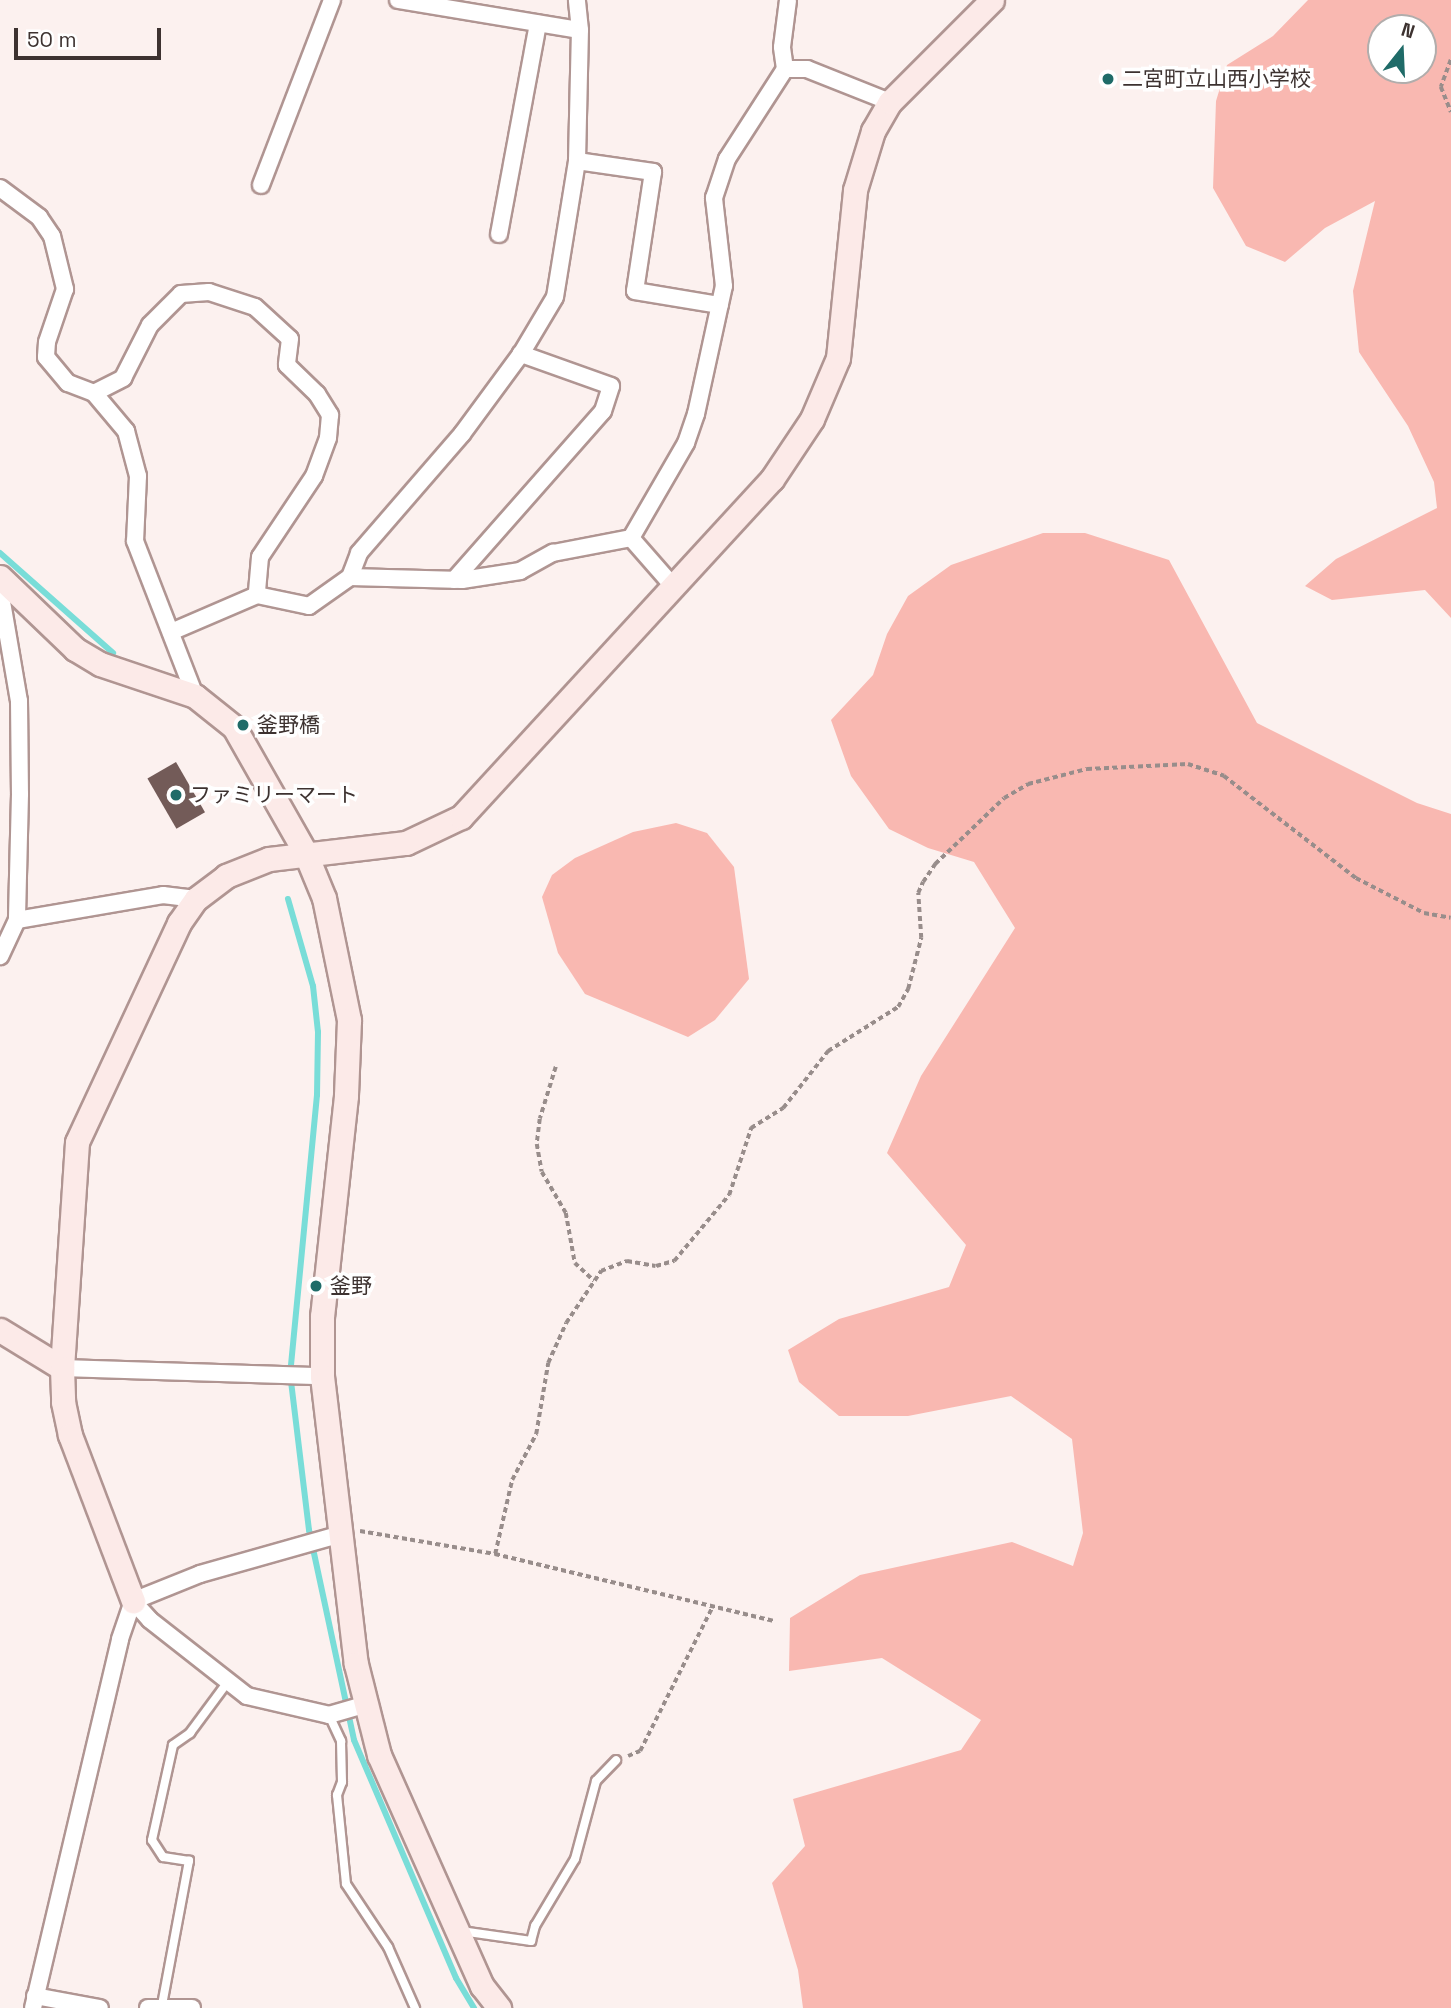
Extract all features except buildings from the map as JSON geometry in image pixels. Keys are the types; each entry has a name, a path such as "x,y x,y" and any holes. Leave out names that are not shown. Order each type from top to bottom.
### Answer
{"street":[{"path":"261,185 332,0"},
{"path":"398,0 580,30"},
{"path":"350,578 359,553 462,434 521,354 555,297 576,162 580,30 577,0"},
{"path":"171,632 257,595 309,606 350,578 454,580 520,571 552,553 631,538 686,443 724,286 714,198 727,159 785,69 782,47 788,0"},
{"path":"361,1706 334,1714 247,1696 227,1684 133,1601 70,1435 63,1402 62,1368 77,1142 180,923 196,899 226,876 269,859 305,852 405,842 461,817 772,479 798,443 828,388 844,322 855,190 869,141 890,102 992,0"},
{"path":"499,234 538,24"},
{"path":"785,69 807,69 890,102"},
{"path":"576,162 653,172 635,291 720,305"},
{"path":"0,188 39,217 52,236 63,270 65,289 47,342 46,357 68,383 94,393 126,432 134,453 138,476 135,541 195,696"},
{"path":"94,393 122,378 150,325 181,294 209,292 255,307 290,339 287,365 317,394 330,415 328,438 314,476 260,557 257,595"},
{"path":"454,580 603,411 611,386 521,354"},
{"path":"631,538 673,586"},
{"path":"0,577 75,649 100,664 195,696 234,727 305,852 336,944 349,1020 346,1096 316,1376 361,1706 379,1755 482,1986 499,2008"},
{"path":"0,590 19,701 17,920 0,956"},
{"path":"17,920 163,895 196,899"},
{"path":"0,1330 62,1368 316,1376"},
{"path":"100,2008 34,2002 120,1639 133,1601 200,1574 336,1536"},
{"path":"155,2007 192,2008"}],"lane":[{"path":"155,2007 189,1861 163,1857 152,1840 173,1745 190,1733 227,1684"},
{"path":"334,1714 341,1741 342,1782 337,1795 346,1884 388,1947 415,2008"},
{"path":"458,1931 531,1941 535,1926 575,1859 596,1781 616,1760"}],"path":[{"path":"1451,60 1441,87 1451,112"},
{"path":"495,1554 512,1480 536,1434 548,1363 566,1323 594,1281 601,1271 627,1261 656,1266 674,1261 729,1195 751,1128 783,1108 828,1051 898,1007 908,989 920,938 918,893 935,864 1004,798 1028,784 1087,769 1188,765 1224,776 1379,891 1424,913 1451,918"},
{"path":"556,1067 540,1119 537,1144 542,1172 566,1213 575,1263 594,1281"},
{"path":"336,1536 363,1531 495,1554 774,1621"},
{"path":"616,1760 640,1751 713,1606"}],"shaded area":[{"path":"1308,0 1451,0 1451,618 1425,590 1332,600 1305,586 1336,559 1437,508 1434,482 1408,426 1359,352 1353,291 1375,201 1325,228 1285,262 1246,246 1213,188 1216,101 1227,65 1273,36"},
{"path":"1043,533 1085,533 1169,560 1257,723 1417,803 1451,814 1451,2008 803,2008 798,1970 772,1883 805,1846 793,1799 961,1750 981,1720 882,1658 789,1671 790,1618 860,1575 1012,1542 1073,1566 1083,1533 1072,1439 1011,1396 908,1416 839,1416 799,1382 788,1350 839,1319 949,1287 966,1245 887,1153 921,1076 1015,928 974,862 928,848 889,829 851,776 831,720 873,675 887,634 908,596 951,565"},
{"path":"676,823 707,833 734,867 749,979 715,1020 688,1037 585,994 558,953 542,897 552,875 575,858 633,832"}],"waterway":[{"path":"0,553 113,653"},
{"path":"288,899 313,986 318,1032 317,1095 290,1373 309,1530 354,1740 456,1978 474,2008"}],"place":[{"name":"二宮町立山西小学校","path":"1108,79"},
{"name":"釜野橋","path":"243,725"},
{"name":"ファミリーマート","path":"176,795"},
{"name":"釜野","path":"316,1286"}]}
